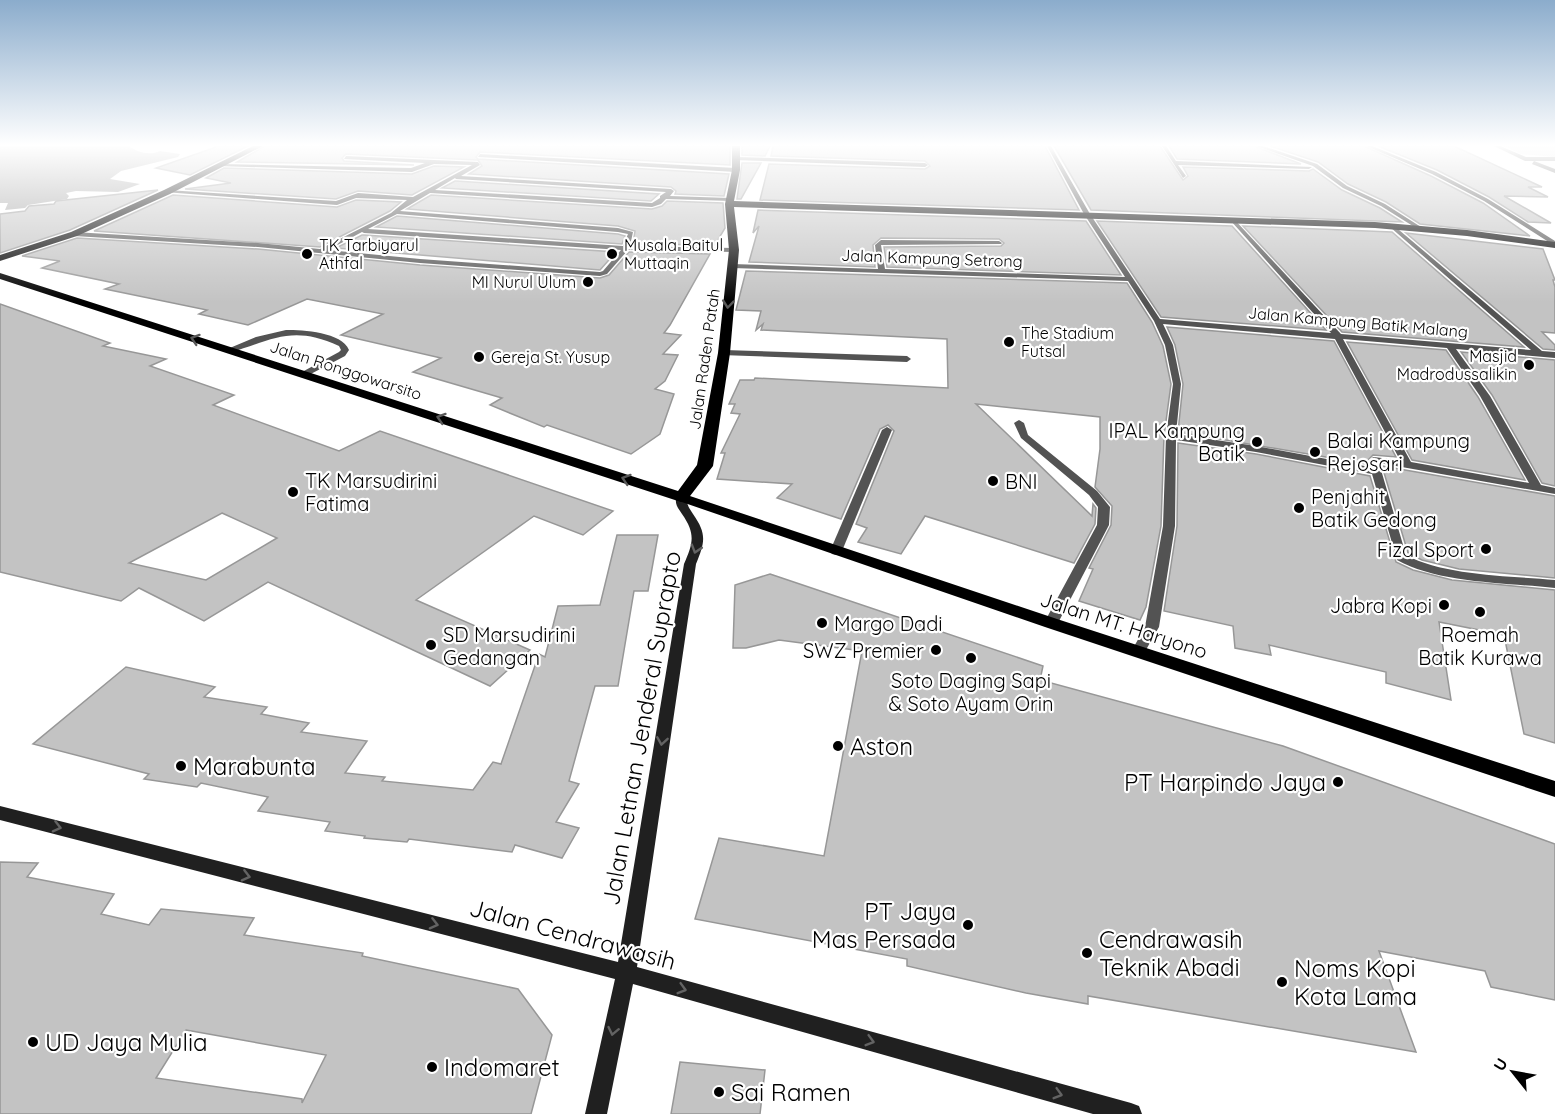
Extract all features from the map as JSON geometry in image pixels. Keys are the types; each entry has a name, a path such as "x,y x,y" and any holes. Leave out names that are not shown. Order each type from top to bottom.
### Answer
{"highway":[{"path":"0,258 74,234 154,198"},
{"name":"Jalan Raden Patah","path":"681,497 705,466 724,353 734,250 730,198"},
{"path":"729,202 1418,227 1555,244"},
{"name":"Jalan Ronggowarsito","path":"0,276 681,497"}],"main road":[{"name":"Jalan MT. Haryono","path":"681,497 1051,623 1555,789"},
{"name":"Jalan Letnan Jenderal Suprapto","path":"596,1114 626,973 690,564 698,546 699,531 681,505 681,497"},
{"name":"Jalan Cendrawasih","path":"0,813 626,973 1131,1114"}],"street":[{"path":"269,198 339,203 351,198"},
{"path":"399,198 413,199"},
{"path":"534,198 652,205 665,198 729,202"},
{"path":"1078,198 1158,321 1169,345 1177,384 1172,436 1169,526 1152,627 1138,652"},
{"path":"1368,198 1418,227"},
{"path":"1482,198 1555,244"},
{"path":"321,251 364,231 413,199"},
{"path":"74,234 600,274 605,273 626,248 631,233 624,230 396,212"},
{"path":"1233,220 1337,335 1407,463"},
{"path":"1392,226 1540,354"},
{"path":"364,231 626,248 734,250"},
{"path":"882,270 878,245 881,242 999,243"},
{"name":"Jalan Kampung Setrong","path":"732,266 1131,279"},
{"name":"Jalan Kampung Batik Malang","path":"1158,321 1555,355"},
{"path":"229,350 279,333 301,331 325,335 343,345 345,350 342,354 305,374"},
{"path":"1449,345 1485,396 1538,487"},
{"path":"724,353 907,359"},
{"path":"1019,423 1024,436 1092,493 1104,507 1103,525 1051,623"},
{"path":"836,550 888,430"},
{"path":"1172,436 1378,472"},
{"path":"1555,491 1407,463 1377,459 1374,462 1401,557 1410,564 1427,569 1555,584"}],"shaded area":[{"path":"0,198 68,198 28,205 25,208 5,210 8,203 0,203"}],"building":[{"path":"84,198 140,198 70,230 0,253 0,214 25,211 29,206 54,204 56,201"},
{"path":"166,198 214,198 337,207 356,200 401,202 390,211 320,247 94,231"},
{"path":"426,198 478,198 652,209 662,206 667,201 723,203 725,228 715,245 633,244 635,231 618,226 407,209"},
{"path":"603,198 654,198 651,201"},
{"path":"761,198 1073,198 1079,210 760,200"},
{"path":"1084,198 1359,198 1402,222 1091,210"},
{"path":"1378,198 1473,198 1530,236 1420,224"},
{"path":"1491,198 1507,198 1551,223 1528,222"},
{"path":"758,210 1086,221 1121,275 887,267 884,247 1001,246 1004,243 999,239 881,238 873,245 875,267 749,262 759,226 753,233"},
{"path":"397,216 625,236 622,244 376,227"},
{"path":"1097,221 1232,226 1326,330 1161,317"},
{"path":"1243,226 1392,232 1524,347 1342,332"},
{"path":"1406,233 1543,249 1555,280 1553,280 1555,333 1542,332 1555,345 1555,350 1543,349"},
{"path":"362,235 616,252 600,270 336,248"},
{"path":"77,238 258,249 420,265 600,278 609,275 629,252 710,254 664,333 681,335 663,354 678,355 665,381 655,389 674,394 660,434 631,454 547,425 544,427 490,405 502,398 413,372 441,358 341,335 383,314 307,299 248,325 199,314 207,310 105,289 119,284 42,268 60,261 22,256"},
{"path":"746,271 1127,283 1152,322 1163,346 1171,384 1164,436 1161,526 1146,607 1140,620 1079,601 1093,569 1089,568 1111,525 1112,506 1095,487 1100,449 1100,417 976,404 1092,516 1093,504 1096,508 1095,524 1074,563 925,516 901,554 858,542 867,528 856,524 894,431 888,425 880,429 841,519 777,498 792,484 717,479 725,453 721,453 740,414 731,413 735,404 729,404 740,380 754,380 755,378 948,388 947,339 761,330 763,324 756,330 761,311 736,310"},
{"path":"0,304 110,343 103,346 166,359 150,366 234,395 213,405 339,451 380,431 613,511 583,535 534,516 416,600 530,650 490,686 268,582 204,621 139,588 121,601 0,572","holes":["222,513 277,538 206,580 129,563"]},
{"path":"1167,327 1334,341 1396,457 1373,455 1367,464 1178,432 1183,384 1175,345"},
{"path":"1347,342 1446,350 1478,397 1525,480 1412,460"},
{"path":"1461,352 1555,360 1555,486 1542,483 1492,395"},
{"path":"1178,443 1256,454 1370,476 1396,562 1413,570 1452,580 1555,590 1555,743 1524,734 1504,635 1439,622 1451,700 1386,683 1386,672 1269,645 1271,655 1235,648 1233,626 1164,611 1177,526"},
{"path":"1382,466 1555,496 1555,578 1459,569 1422,560 1408,553"},
{"path":"617,535 658,535 648,591 634,591 618,686 595,686 569,781 579,784 556,822 579,828 562,858 515,845 512,852 409,839 407,842 364,838 365,836 325,831 330,822 258,811 268,797 201,783 197,787 144,779 149,774 33,744 126,667 215,687 204,697 267,707 261,714 309,723 301,732 367,741 345,773 385,777 382,781 473,790 493,762 501,764 539,654 545,657 558,606 600,605"},
{"path":"770,574 1043,666 1040,680 1283,746 1555,844 1555,1000 1491,987 1485,971 1379,951 1416,1052 1088,996 1088,1004 1026,993 907,966 907,959 695,919 719,838 824,856 862,651 779,640 746,648 733,648 735,585"},
{"path":"0,862 38,863 27,877 114,894 101,914 149,925 161,909 254,918 244,935 363,953 362,956 518,989 552,1035 531,1114 0,1114","holes":["186,1030 326,1055 302,1103 302,1099 156,1078"]},
{"name":"Sai Ramen","path":"680,1062 765,1070 760,1114 671,1114"}],"place":[{"name":"TK Tarbiyarul Athfal","path":"307,254"},
{"name":"Musala Baitul Muttaqin","path":"612,254"},
{"name":"MI Nurul Ulum","path":"588,282"},
{"name":"The Stadium Futsal","path":"1009,342"},
{"name":"Gereja St. Yusup","path":"479,357"},
{"name":"Masjid Madrodussalikin","path":"1529,365"},
{"name":"IPAL Kampung Batik","path":"1257,442"},
{"name":"Balai Kampung Rejosari","path":"1315,452"},
{"name":"BNI","path":"993,481"},
{"name":"TK Marsudirini Fatima","path":"293,492"},
{"name":"Penjahit Batik Gedong","path":"1299,508"},
{"name":"Fizal Sport","path":"1486,549"},
{"name":"Jabra Kopi","path":"1444,605"},
{"name":"Roemah Batik Kurawa","path":"1480,612"},
{"name":"Margo Dadi","path":"822,623"},
{"name":"SD Marsudirini Gedangan","path":"431,645"},
{"name":"SWZ Premier","path":"936,650"},
{"name":"Soto Daging Sapi & Soto Ayam Orin","path":"971,658"},
{"name":"Aston","path":"838,746"},
{"name":"Marabunta","path":"181,766"},
{"name":"PT Harpindo Jaya","path":"1338,782"},
{"name":"PT Jaya Mas Persada","path":"968,925"},
{"name":"Cendrawasih Teknik Abadi","path":"1087,953"},
{"name":"Noms Kopi Kota Lama","path":"1282,982"},
{"name":"UD Jaya Mulia","path":"33,1042"},
{"name":"Indomaret","path":"432,1067"},
{"name":"Sai Ramen","path":"719,1092"}]}
